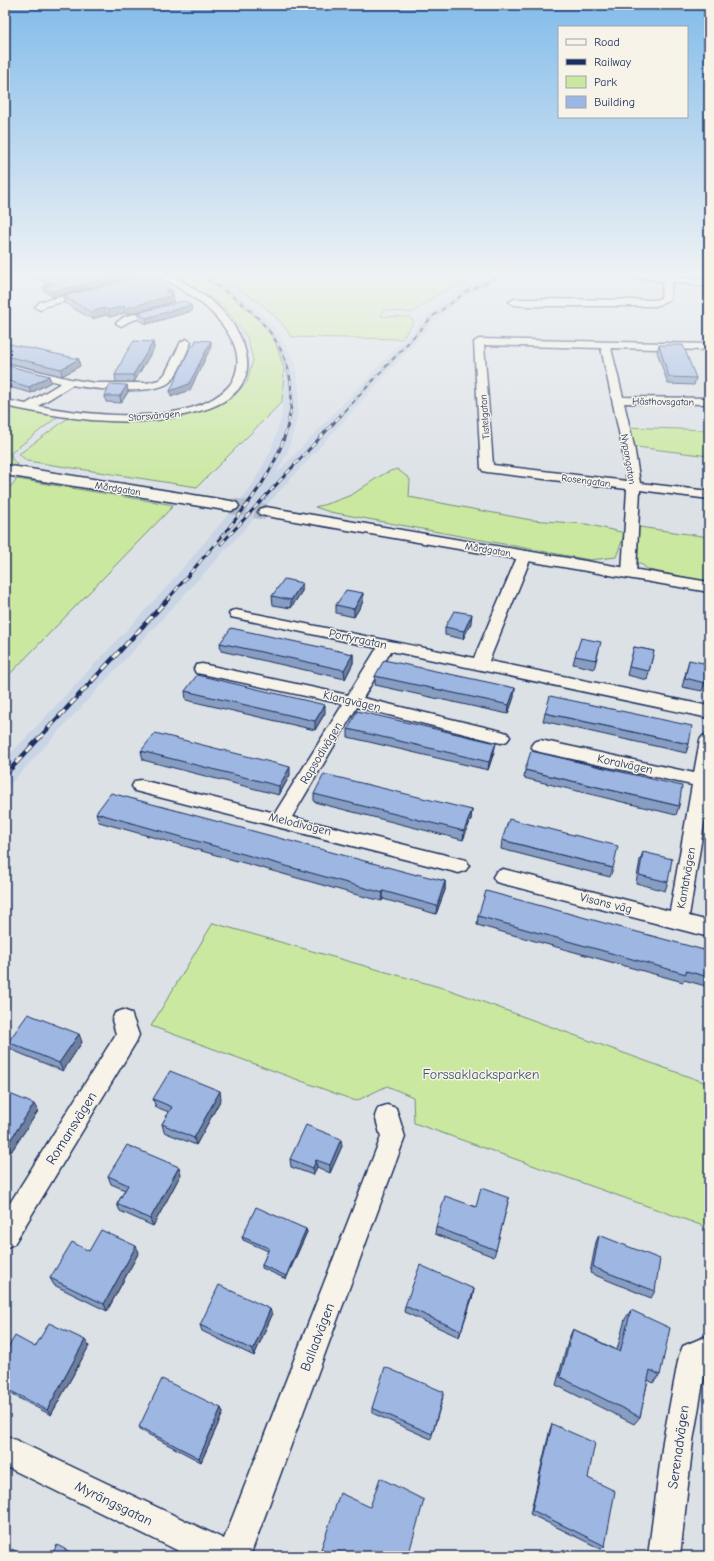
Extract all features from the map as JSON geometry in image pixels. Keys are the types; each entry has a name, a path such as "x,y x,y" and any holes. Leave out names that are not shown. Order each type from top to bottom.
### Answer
{"street":[{"path":"5,366 70,382 95,386 138,386 163,382 170,375 185,345"},
{"name":"Storsvängen","path":"5,403 66,414 114,418 157,417 203,408 223,398 237,386 243,368 242,349 240,345"},
{"name":"Tistelgatan","path":"479,345 487,468"},
{"name":"Tistelgatan","path":"569,345 606,346"},
{"path":"606,346 709,347"},
{"name":"Nypongatan","path":"606,346 628,446 634,485 628,573"},
{"path":"27,408 70,382"},
{"name":"Hästhovsgatan","path":"617,400 709,401"},
{"name":"Rosengatan","path":"487,468 634,485 709,496"},
{"name":"Mårdgatan","path":"5,470 231,506"},
{"name":"Mårdgatan","path":"266,512 709,587"},
{"path":"480,664 525,555"},
{"name":"Porfyrgatan","path":"236,614 709,712"},
{"name":"Rapsodivägen","path":"281,819 387,646"},
{"name":"Klangvägen","path":"202,669 353,701 501,737"},
{"name":"Kantatvägen","path":"678,921 706,781 709,740"},
{"name":"Koralvägen","path":"540,746 706,781"},
{"name":"Melodivägen","path":"141,786 281,819 459,865"},
{"name":"Visans väg","path":"503,877 709,929"},
{"name":"Romansvägen","path":"5,1235 128,1035 123,1020"},
{"name":"Balladvägen","path":"234,1556 393,1137 387,1116"},
{"name":"Serenadvägen","path":"664,1556 678,1441 693,1356 709,1349"},
{"name":"Myrängsgatan","path":"5,1450 224,1556"}],"shaded area":[{"path":"271,345 286,345 295,366 299,388 297,419 288,451 276,474 399,345 413,345 5,790 5,760 165,589 253,484 271,450 281,419 284,388 280,367"}],"green space":[{"path":"249,345 276,345 284,369 282,402 197,487 27,461 19,454 68,418 112,422 161,420 207,409 233,397 247,382 253,360"},
{"path":"5,406 60,415 11,453 12,459 17,464 11,469 5,468"},
{"path":"623,427 709,430 709,456 628,446"},
{"path":"397,469 410,479 409,497 531,520 586,524 625,533 616,557 590,560 330,512 315,507 351,495 379,477"},
{"path":"17,479 174,505 5,679 5,493"},
{"path":"639,527 709,537 709,582 649,570 637,561"},
{"name":"Forssaklacksparken","path":"213,923 450,990 709,1084 709,1228 414,1123 413,1097 387,1086 356,1101 151,1026"}],"building":[{"path":"5,345 14,345 79,359 61,369 5,356"},
{"path":"131,345 151,345 133,375 115,375"},
{"path":"209,345 189,384 170,391 191,346"},
{"path":"659,345 683,345 696,378 669,377"},
{"path":"5,365 49,376 29,387 5,380"},
{"path":"110,384 127,385 120,396 105,396"},
{"path":"284,579 302,583 291,600 272,596"},
{"path":"346,590 363,593 354,609 336,605"},
{"path":"454,611 472,614 464,631 445,627"},
{"path":"231,628 353,654 344,670 220,643"},
{"path":"581,638 601,642 596,660 575,656"},
{"path":"634,647 654,651 649,671 629,667"},
{"path":"384,660 515,688 509,705 375,676"},
{"path":"689,660 708,664 705,683 685,678"},
{"path":"197,675 325,705 315,721 185,691"},
{"path":"550,696 692,726 689,744 545,713"},
{"path":"357,711 496,743 489,762 348,729"},
{"path":"155,733 290,767 279,786 141,751"},
{"path":"531,751 682,786 679,806 525,770"},
{"path":"324,774 472,810 464,831 314,794"},
{"path":"111,793 417,875 445,881 437,906 383,891 383,893 96,813"},
{"path":"509,819 618,846 613,868 502,840"},
{"path":"643,852 672,859 668,882 639,875"},
{"path":"486,891 704,950 704,948 709,949 709,977 686,971 686,974 478,916"},
{"path":"28,1014 79,1034 59,1063 8,1042"},
{"path":"170,1071 220,1091 194,1138 162,1124 172,1107 153,1099"},
{"path":"5,1092 34,1104 7,1145 5,1144"},
{"path":"306,1125 341,1139 330,1165 316,1160 313,1168 290,1159"},
{"path":"127,1145 179,1167 150,1219 117,1204 128,1185 108,1176"},
{"path":"481,1188 509,1198 496,1250 436,1227 445,1196 476,1207"},
{"path":"256,1207 306,1229 286,1276 262,1265 269,1248 242,1237"},
{"path":"101,1230 136,1246 104,1304 50,1278 72,1242 89,1251"},
{"path":"599,1235 660,1259 655,1291 593,1267"},
{"path":"420,1265 474,1289 461,1331 405,1306"},
{"path":"219,1285 270,1309 253,1350 200,1325"},
{"path":"631,1310 670,1328 660,1375 650,1370 640,1417 560,1377 573,1329 620,1352"},
{"path":"49,1323 85,1340 47,1410 5,1388 5,1353 15,1336 35,1347"},
{"path":"385,1367 444,1392 432,1434 372,1408"},
{"path":"162,1379 221,1408 199,1458 139,1427"},
{"path":"552,1424 595,1443 588,1478 615,1491 605,1546 532,1510"},
{"path":"380,1478 424,1500 408,1556 334,1556 321,1549 340,1493 370,1507"},
{"path":"57,1545 78,1556 51,1556"},
{"path":"12,1549 24,1556 9,1556"}],"tunnel":[{"path":"231,506 266,512"}],"railway":[{"path":"278,345 288,367 291,390 290,415"},
{"path":"341,415 406,345"},
{"path":"167,600 229,528 252,498 280,450 290,414"},
{"path":"221,544 342,414"},
{"path":"5,775 168,599"}]}
